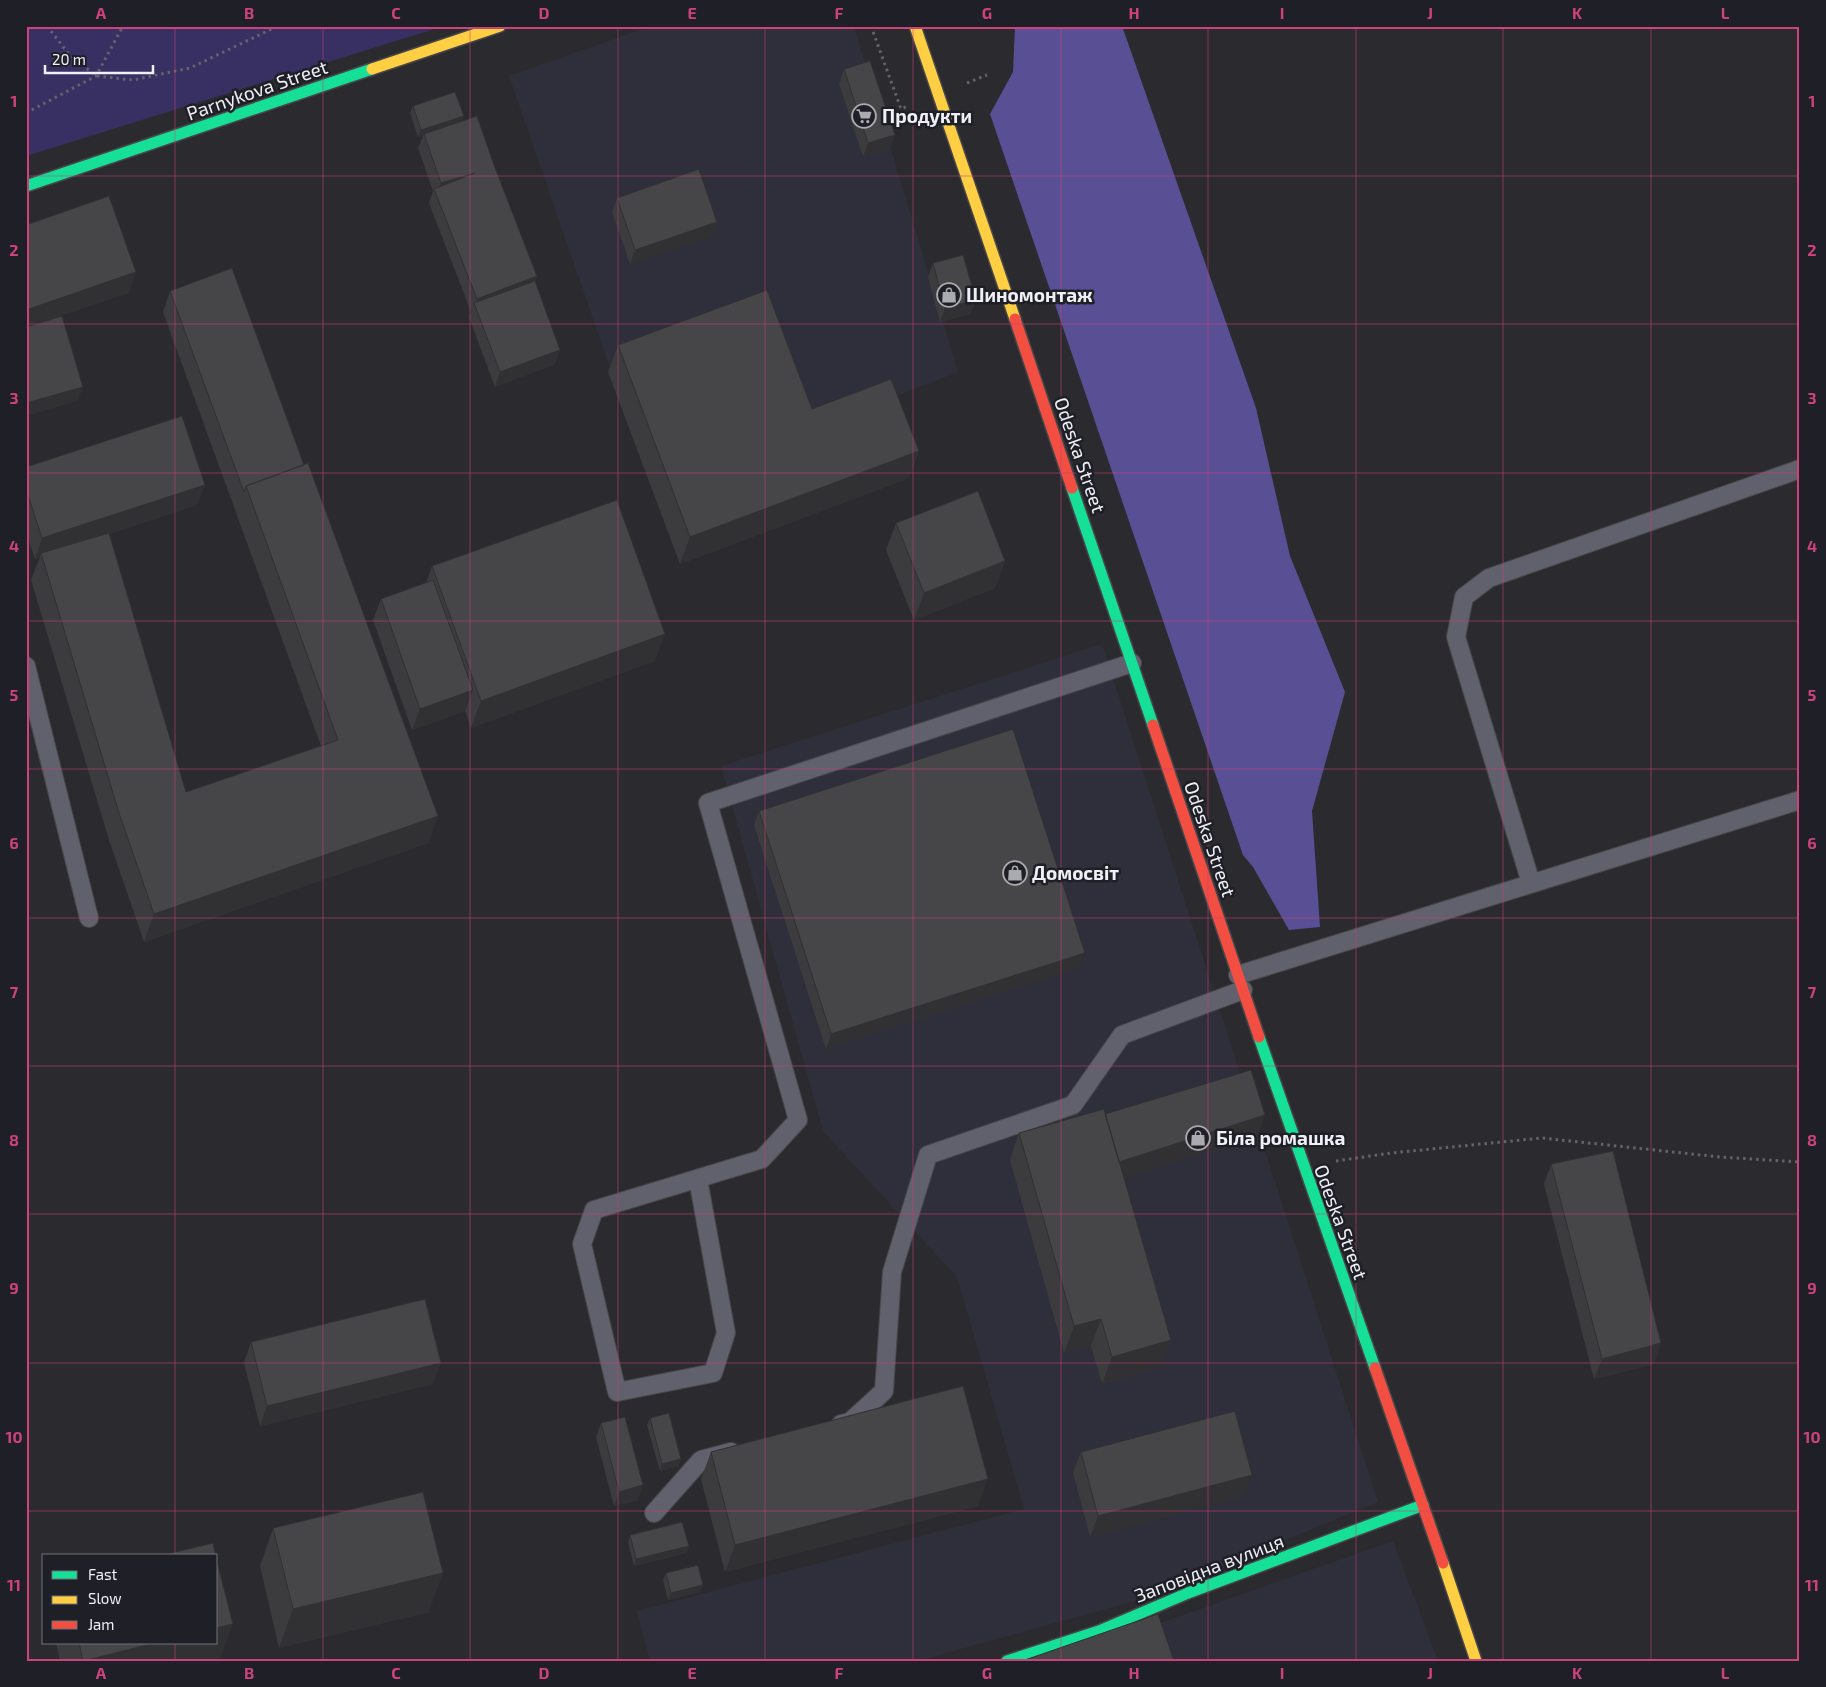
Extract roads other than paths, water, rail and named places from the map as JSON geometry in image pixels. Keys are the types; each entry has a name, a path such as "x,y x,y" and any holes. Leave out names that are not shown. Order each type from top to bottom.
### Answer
{"street":[{"name":"Parnykova Street","path":"26,186 500,26"},
{"name":"Odeska Street","path":"915,26 1303,1166 1476,1661"},
{"name":"Заповідна вулиця","path":"1007,1661 1100,1631 1188,1593 1423,1505"}],"lane":[{"path":"1531,884 1456,637 1464,596 1489,578 1800,469"},
{"path":"698,1179 726,1333 713,1373 617,1392 582,1244 594,1210 698,1179 762,1160 798,1120 708,803 1132,663"},
{"path":"26,666 89,918"},
{"path":"822,1429 850,1422 884,1390 892,1272 928,1155 1073,1105 1122,1035 1240,982 1531,884 1800,800"},
{"path":"654,1513 701,1460 748,1448"}],"place":[{"name":"Продукти","path":"864,116"},
{"name":"Шиномонтаж","path":"949,295"},
{"name":"Домосвіт","path":"1015,873"},
{"name":"Біла ромашка","path":"1198,1138"}]}
